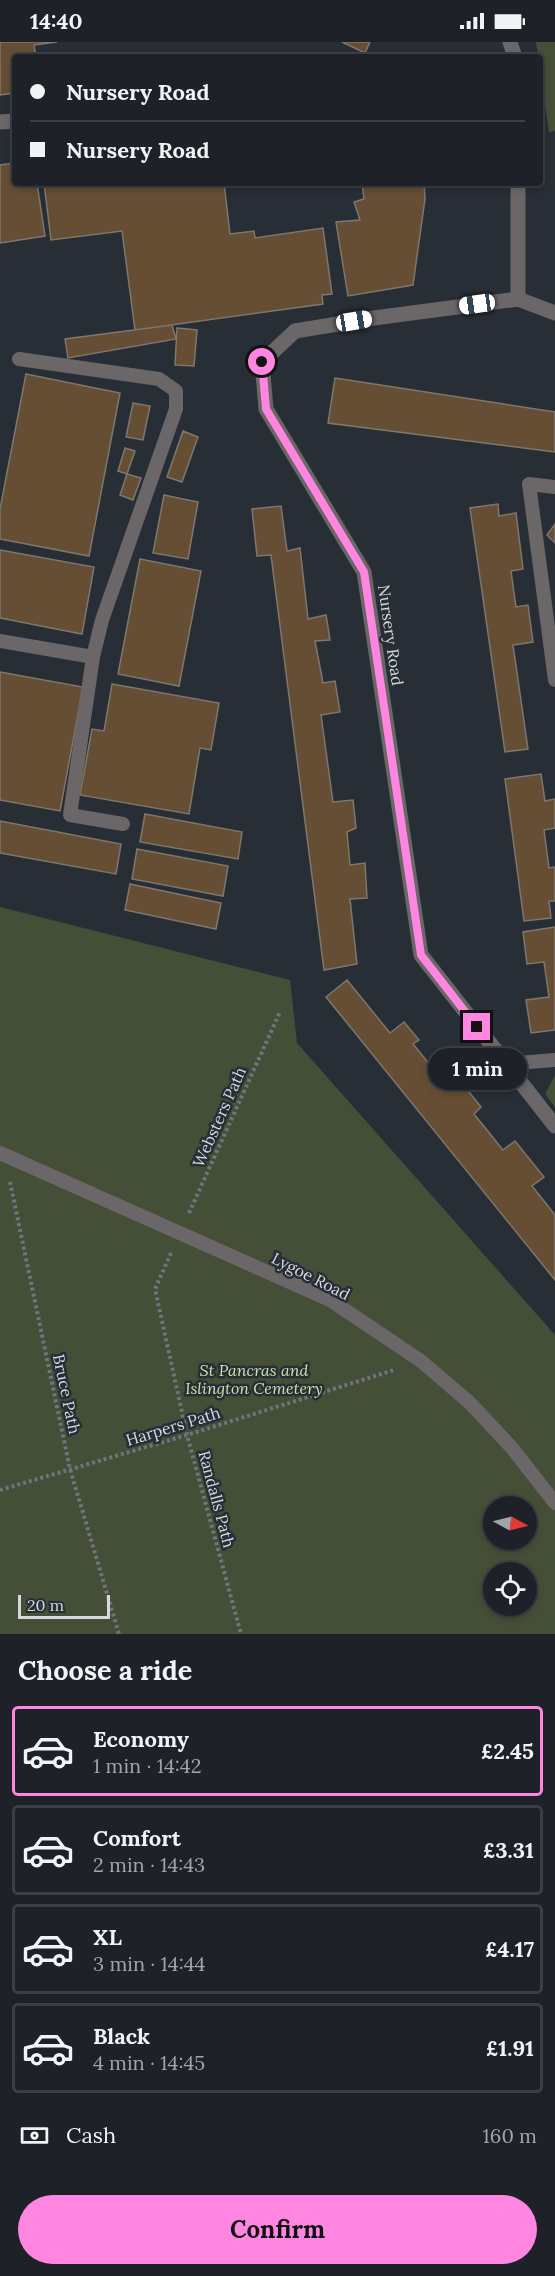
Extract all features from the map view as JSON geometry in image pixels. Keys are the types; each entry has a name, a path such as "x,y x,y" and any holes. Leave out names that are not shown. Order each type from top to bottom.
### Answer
{"street":[{"path":"518,186 518,299 555,313"},
{"name":"Nursery Road","path":"518,299 295,331 262,362 266,409 364,572 421,955 555,1126"}],"lane":[{"path":"19,358 159,379 176,391 176,409 102,620 93,657 70,815 123,824"},
{"path":"555,487 529,484 555,680"},
{"path":"0,640 93,657"},
{"path":"505,1064 555,1060"},
{"name":"Lygoe Road","path":"2,1154 330,1300 421,1361 470,1403 512,1448 555,1503"}],"path":[{"name":"Websters Path","path":"180,1232 280,1012"},
{"name":"Bruce Path","path":"2,1154 70,1469 119,1634"},
{"name":"Randalls Path","path":"180,1232 154,1289 187,1435 241,1634"},
{"name":"Harpers Path","path":"0,1490 187,1435 421,1361"}],"green space":[{"path":"536,42 555,42 555,131 549,132 543,90 543,54 538,54"},
{"name":"St Pancras and Islington Cemetery","path":"0,907 290,980 297,1043 555,1335 555,1634 0,1634"},
{"path":"555,1075 555,1107 545,1094"}],"building":[{"path":"0,42 57,42 34,45 36,54 12,54 12,93 0,95"},
{"path":"342,42 370,42 365,53"},
{"path":"12,163 12,186 37,186 45,236 0,243 0,165"},
{"path":"44,186 224,186 230,234 254,231 255,238 323,228 332,294 322,295 323,304 135,330 122,231 51,240"},
{"path":"362,186 424,186 425,199 413,285 348,296 336,222 360,220 354,202 364,199"},
{"path":"172,325 176,339 68,358 65,339"},
{"path":"177,328 197,330 194,366 175,365"},
{"path":"26,374 120,393 89,556 0,539 0,509"},
{"path":"335,378 555,412 555,452 328,423"},
{"path":"133,403 150,406 143,440 126,437"},
{"path":"183,431 198,437 182,482 167,477"},
{"path":"125,448 135,451 127,474 118,471"},
{"path":"127,474 141,478 133,500 120,495"},
{"path":"164,495 198,502 188,559 153,553"},
{"path":"498,504 499,516 516,513 523,569 511,571 516,607 528,605 533,642 513,645 528,749 505,752 470,508"},
{"path":"281,506 287,551 300,548 308,619 326,615 330,640 315,641 323,683 335,681 340,712 321,715 333,802 353,800 356,828 347,832 350,865 365,863 367,898 350,899 357,964 324,970 271,555 257,556 252,509"},
{"path":"555,524 555,543 547,535"},
{"path":"0,550 94,567 82,634 0,618"},
{"path":"140,559 201,571 179,686 118,674"},
{"path":"0,672 83,687 60,811 0,800"},
{"path":"112,684 219,703 211,750 200,748 189,814 80,795 92,729 104,731"},
{"path":"541,774 545,801 555,799 555,828 544,830 549,868 555,867 555,901 549,901 551,918 524,921 505,779"},
{"path":"145,814 242,832 238,859 140,842"},
{"path":"0,821 121,844 116,874 0,853"},
{"path":"137,849 228,866 223,896 132,879"},
{"path":"130,884 221,903 216,929 125,910"},
{"path":"555,927 555,1030 531,1033 526,1000 549,997 544,962 527,964 523,932"},
{"path":"347,980 390,1033 404,1022 419,1040 413,1044 439,1076 450,1068 481,1107 474,1114 503,1150 515,1141 544,1177 532,1186 555,1215 555,1280 326,997"}],"route":[{"path":"262,362 266,409 364,572 421,955 477,1027"}]}
